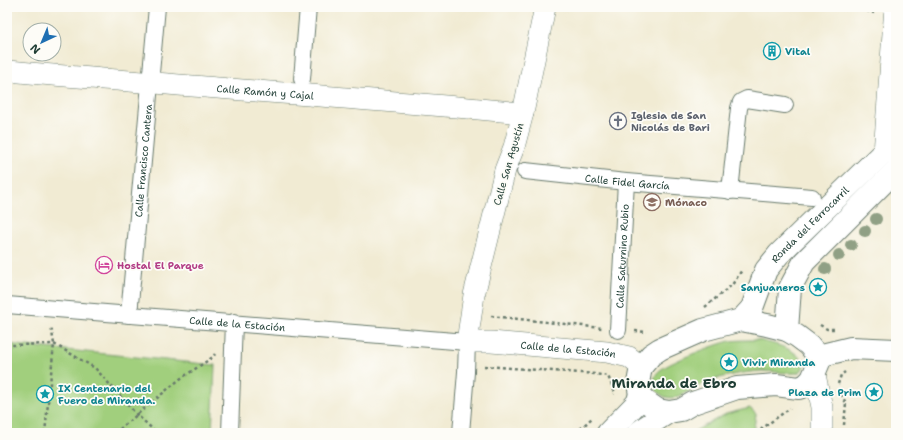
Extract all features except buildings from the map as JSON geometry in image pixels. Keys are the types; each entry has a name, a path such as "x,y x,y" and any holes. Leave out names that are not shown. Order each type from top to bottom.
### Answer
{"main road":[{"name":"Ronda del Ferrocarril","path":"741,320 752,308 766,270 779,254 892,154"},
{"name":"Ronda del Ferrocarril","path":"787,330 790,288 804,262 892,154"},
{"path":"608,433 638,403 640,395 638,383 641,367 651,355 660,349 703,330 741,320 787,330 809,345 817,365"},
{"path":"640,395 645,401 658,410 669,412 681,410 693,403 737,388 776,385 800,388 806,385 817,365 851,348 896,350"},
{"path":"638,433 669,412"}],"street":[{"name":"Calle Francisco Cantera","path":"128,315 157,7"},
{"path":"302,79 308,7"},
{"name":"Calle San Agustín","path":"466,342 476,287 504,177 514,147 545,7"},
{"path":"892,154 895,7"},
{"name":"Calle Ramón y Cajal","path":"7,71 150,84 308,94 522,113"},
{"path":"730,191 741,102 747,98 785,105"},
{"path":"896,110 894,110 893,119 896,119"},
{"name":"Calle Fidel García","path":"525,172 812,197"},
{"name":"Calle Saturnino Rubio","path":"618,330 626,182"},
{"name":"Calle de la Estación","path":"7,305 607,352 629,357 641,367"},
{"path":"230,433 234,322"},
{"path":"461,433 466,364 466,342"},
{"path":"817,365 822,407 822,433"}],"path":[{"path":"45,433 54,344 48,309"},
{"path":"816,323 826,329 839,330"},
{"path":"7,348 12,345 54,344 95,368 137,415 157,433"},
{"path":"115,433 180,379 213,357 216,352"},
{"path":"466,364 605,375 608,376 613,384 615,393 612,397"},
{"path":"837,387 841,375 847,369"},
{"path":"840,392 846,403"},
{"path":"756,433 795,404"}],"green space":[{"path":"758,340 778,345 797,354 804,365 802,370 798,373 761,371 747,372 707,382 681,395 668,398 656,390 654,381 657,373 680,359 730,341"},
{"path":"7,344 215,365 212,433 7,433"},
{"path":"750,408 756,414 754,428 746,433 691,433 726,414"}],"place":[{"name":"Vital","path":"772,51"},
{"name":"Iglesia de San Nicolás de Bari","path":"618,121"},
{"name":"Mónaco","path":"652,202"},
{"name":"Hostal El Parque","path":"104,265"},
{"name":"Sanjuaneros","path":"818,287"},
{"name":"Vivir Miranda","path":"729,362"},
{"name":"Plaza de Prim","path":"874,392"},
{"name":"IX Centenario del Fuero de Miranda.","path":"45,394"}],"district":[{"name":"Miranda de Ebro","path":"674,383"}]}
